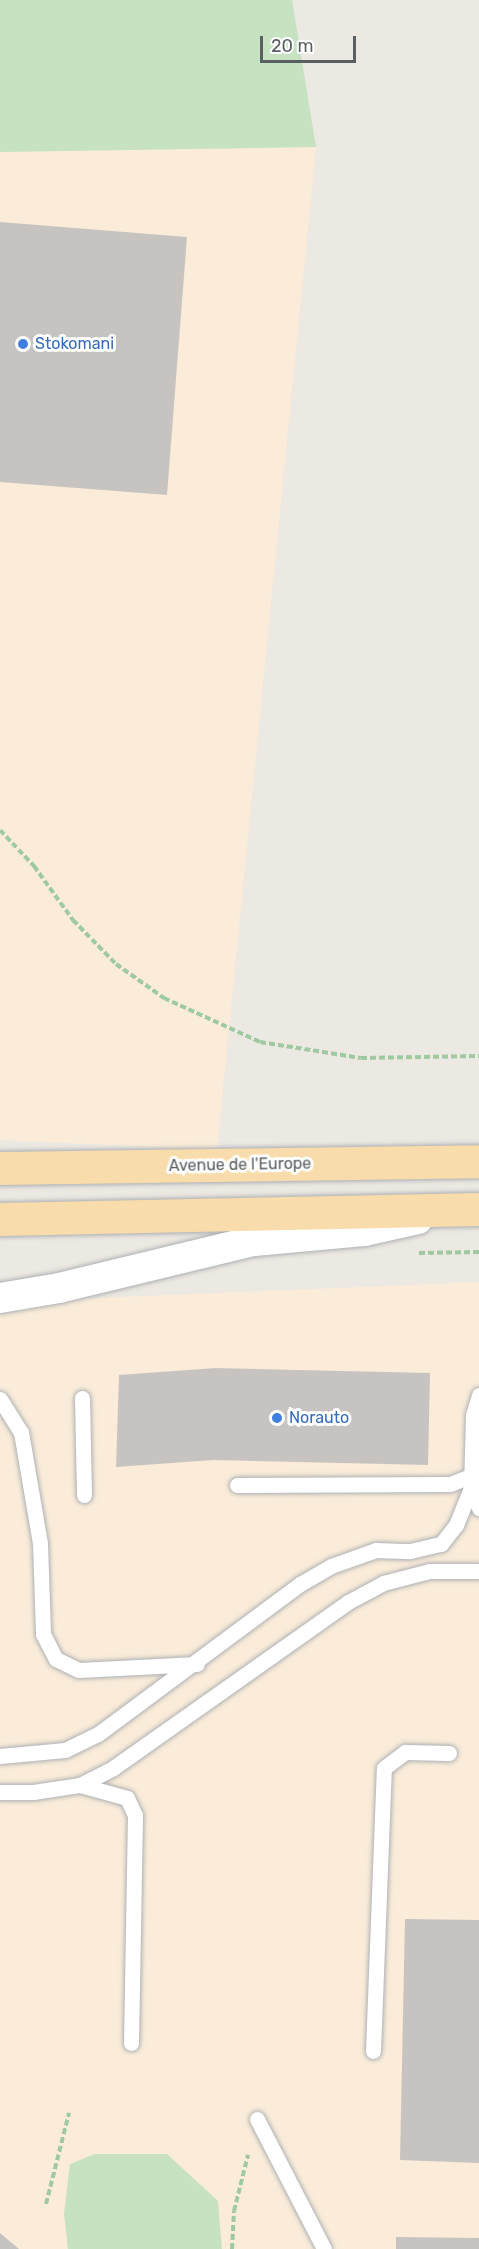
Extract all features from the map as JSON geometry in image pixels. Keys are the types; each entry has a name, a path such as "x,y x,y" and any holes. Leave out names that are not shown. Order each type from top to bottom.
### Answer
{"main road":[{"name":"Avenue de l'Europe","path":"0,1168 479,1161"},
{"path":"0,1219 468,1209"}],"street":[{"path":"0,1155 120,1167"},
{"path":"0,1298 59,1288 254,1241 364,1230 468,1209"}],"lane":[{"path":"0,1756 65,1750 98,1734 197,1664 300,1584 331,1566 376,1550 410,1551 441,1544 456,1525 471,1482 473,1415 479,1395"},
{"path":"82,1398 84,1495"},
{"path":"0,1399 21,1432 40,1543 43,1634 56,1659 79,1670 197,1664"},
{"path":"237,1485 471,1482"},
{"path":"471,1482 479,1508"},
{"path":"0,1792 33,1792 80,1785 113,1768 348,1602 383,1583 429,1571 479,1571"},
{"path":"374,2051 384,1768 405,1752 449,1753"},
{"path":"80,1785 127,1798 135,1815 131,2043"},
{"path":"257,2119 324,2249"}],"path":[{"path":"0,830 34,866 73,920 116,964 175,1003 260,1042 362,1058 479,1056"},
{"path":"46,2204 69,2113"},
{"path":"232,2249 234,2211 257,2119"}],"shaded area":[{"path":"316,147 217,1150 0,1140 0,152"},
{"path":"479,1282 479,2249 0,2249 0,1302"}],"green space":[{"path":"0,0 292,0 316,147 0,152"},
{"path":"95,2154 167,2154 218,2201 222,2249 68,2249 64,2214 70,2164"}],"building":[{"path":"0,222 187,237 167,495 0,482"},
{"path":"216,1368 430,1373 428,1465 213,1460 116,1467 119,1375"},
{"path":"405,1919 479,1920 479,2163 400,2160"},
{"path":"0,2233 19,2249 0,2249"},
{"path":"396,2237 479,2238 479,2249 396,2249"}],"place":[{"name":"Stokomani","path":"23,344"},
{"name":"Norauto","path":"277,1418"}]}
